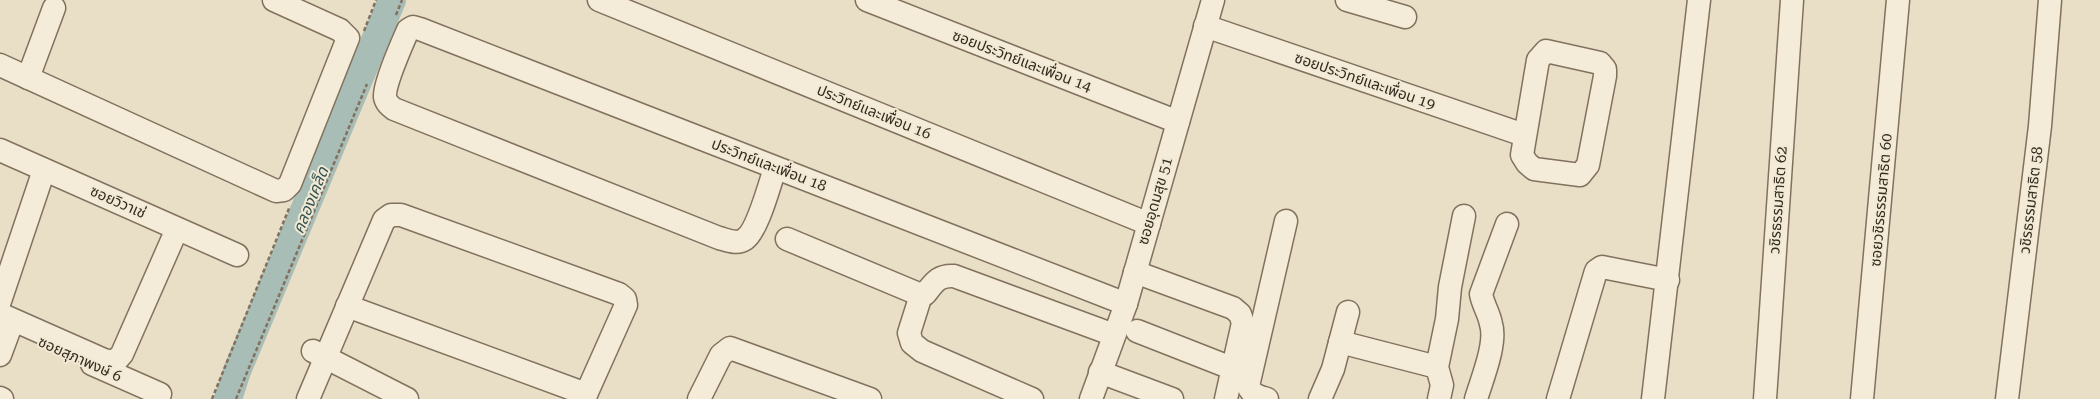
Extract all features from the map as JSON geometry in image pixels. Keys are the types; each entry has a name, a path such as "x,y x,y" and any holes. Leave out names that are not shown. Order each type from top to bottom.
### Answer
{"street":[{"path":"0,65 276,191 284,190 290,184 348,38 340,30 274,0"},
{"name":"ประวิทย์และเพื่อน 16","path":"599,0 1149,224"},
{"name":"ซอยประวิทย์และเพื่อน 14","path":"867,0 1178,122"},
{"name":"ซอยอุดมสุข 51","path":"1091,399 1126,304 1213,0"},
{"path":"1347,0 1405,17"},
{"path":"1653,399 1699,0"},
{"name":"วชิรธรรมสาธิต 62","path":"1764,399 1792,0"},
{"name":"ซอยวชิรธรรมสาธิต 60","path":"1862,399 1898,0"},
{"name":"วชิรธรรมสาธิต 58","path":"2007,399 2040,126 2050,0"},
{"path":"28,78 54,8"},
{"path":"404,22 408,30 391,74 385,97 388,105 719,238 736,242 744,240 753,231 775,168"},
{"name":"ประวิทย์และเพื่อน 18","path":"404,22 1126,304"},
{"name":"ซอยประวิทย์และเพื่อน 19","path":"1205,26 1524,135"},
{"path":"1550,51 1600,63 1605,76 1588,165 1583,172 1576,176 1530,167 1522,155 1524,135 1538,60 1543,53 1550,51"},
{"name":"ซอยวิวาเช่","path":"0,150 237,255"},
{"path":"0,301 44,170"},
{"path":"308,399 319,354 347,306 384,220 391,215 401,215 619,294 625,299 626,305 585,396 347,306"},
{"path":"1439,399 1442,385 1437,367 1464,216"},
{"path":"1267,399 1250,392 1248,386 1286,221"},
{"path":"1476,399 1493,337 1491,323 1483,306 1481,294 1507,224"},
{"path":"0,355 3,322 104,360 115,362 122,354 177,228"},
{"path":"787,239 921,295"},
{"path":"1558,399 1596,271 1602,268 1668,280"},
{"path":"1135,272 1232,308 1240,314 1243,323 1226,399"},
{"path":"1032,399 922,351 912,343 908,334 921,295 925,294 936,280 945,275 954,276 1114,335"},
{"path":"1320,399 1334,369 1348,312"},
{"name":"ซอยสุภาพงษ์ 6","path":"3,322 160,394"},
{"path":"1137,332 1234,369"},
{"path":"1340,342 1437,367"},
{"path":"699,399 722,355 730,348 870,399"},
{"path":"319,354 407,399"},
{"path":"1100,372 1172,399"}],"path":[{"path":"402,0 404,22"},
{"path":"236,399 370,77"}],"waterway":[{"name":"คลองเคล็ด","path":"228,399 237,371 392,0"}]}
